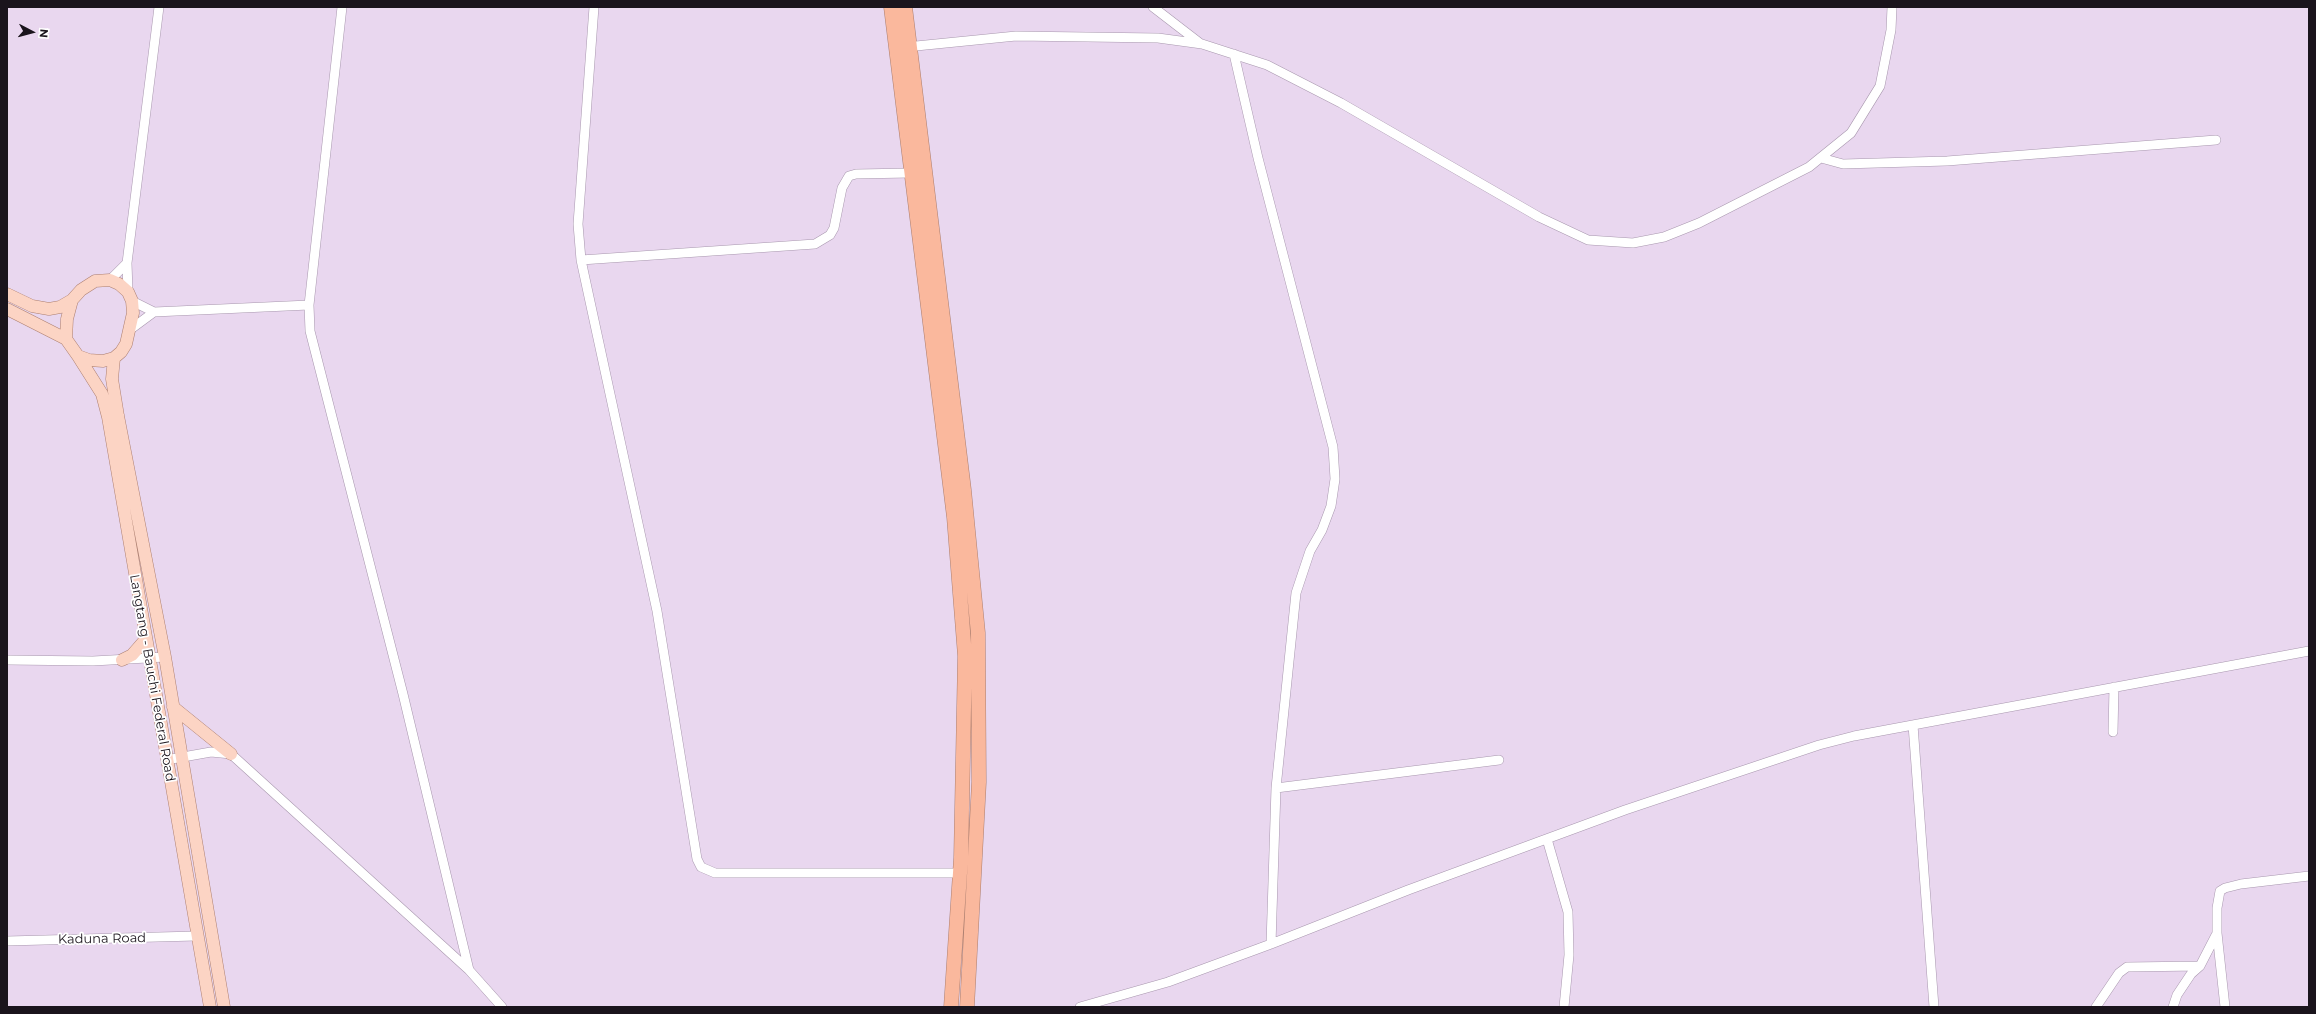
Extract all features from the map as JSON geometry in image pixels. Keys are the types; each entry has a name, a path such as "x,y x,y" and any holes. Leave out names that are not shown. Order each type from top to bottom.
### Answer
{"highway":[{"path":"891,7 910,173 924,230"},
{"path":"905,7 910,47 924,230 960,517 978,633 980,682 975,874 967,1007"},
{"path":"951,1007 961,873 965,656 960,517"},
{"path":"961,873 975,874"}],"main road":[{"path":"7,294 32,306 49,309 60,306 72,300 81,290 95,282 110,280 119,284 130,296"},
{"name":"Langtang - Bauchi Federal Road","path":"130,296 134,313 131,329 121,352 114,358 112,378 165,658 224,1007"},
{"path":"66,339 67,319 72,300"},
{"name":"Langtang - Bauchi Federal Road","path":"7,308 66,339 102,394 150,660 196,936 210,1007"},
{"path":"78,356 89,360 114,358"},
{"path":"122,660 132,655 146,638"},
{"path":"173,707 231,754"}],"street":[{"path":"154,312 130,296 127,263 159,7"},
{"path":"342,7 309,305 310,331 401,686 468,970"},
{"path":"594,7 578,224 581,260 657,611 697,859 700,867 715,873 961,873"},
{"path":"1153,7 1202,44"},
{"path":"895,47 910,47 1016,36 1158,38 1202,44 1267,65 1327,96 1539,217 1588,240 1634,242 1664,237 1699,223 1809,167 1851,133 1880,86 1891,30 1892,7"},
{"path":"1234,54 1258,158 1331,439 1335,479 1331,506 1322,530 1310,551 1296,593 1276,788 1271,944"},
{"path":"1821,158 1843,164 1947,161 2216,140"},
{"path":"581,260 815,244 827,238 834,228 842,188 849,176 856,174 910,173"},
{"path":"110,280 127,263"},
{"path":"131,329 154,312 309,305"},
{"path":"1080,1007 1168,982 1271,944 1408,890 1547,839 1798,751 1854,736 2309,651"},
{"path":"7,660 150,660 165,658"},
{"path":"2113,732 2114,687"},
{"path":"1913,725 1934,1007"},
{"path":"166,760 211,752 231,754 468,970 502,1007"},
{"path":"1276,788 1499,760"},
{"path":"1547,839 1568,912 1569,955 1564,1007"},
{"path":"2225,1007 2217,933 2218,897 2220,891 2225,888 2309,876"},
{"path":"2173,1007 2183,985 2200,966 2217,933"},
{"name":"Kaduna Road","path":"7,941 196,936"},
{"path":"2096,1007 2119,973 2127,966 2200,966"}]}
